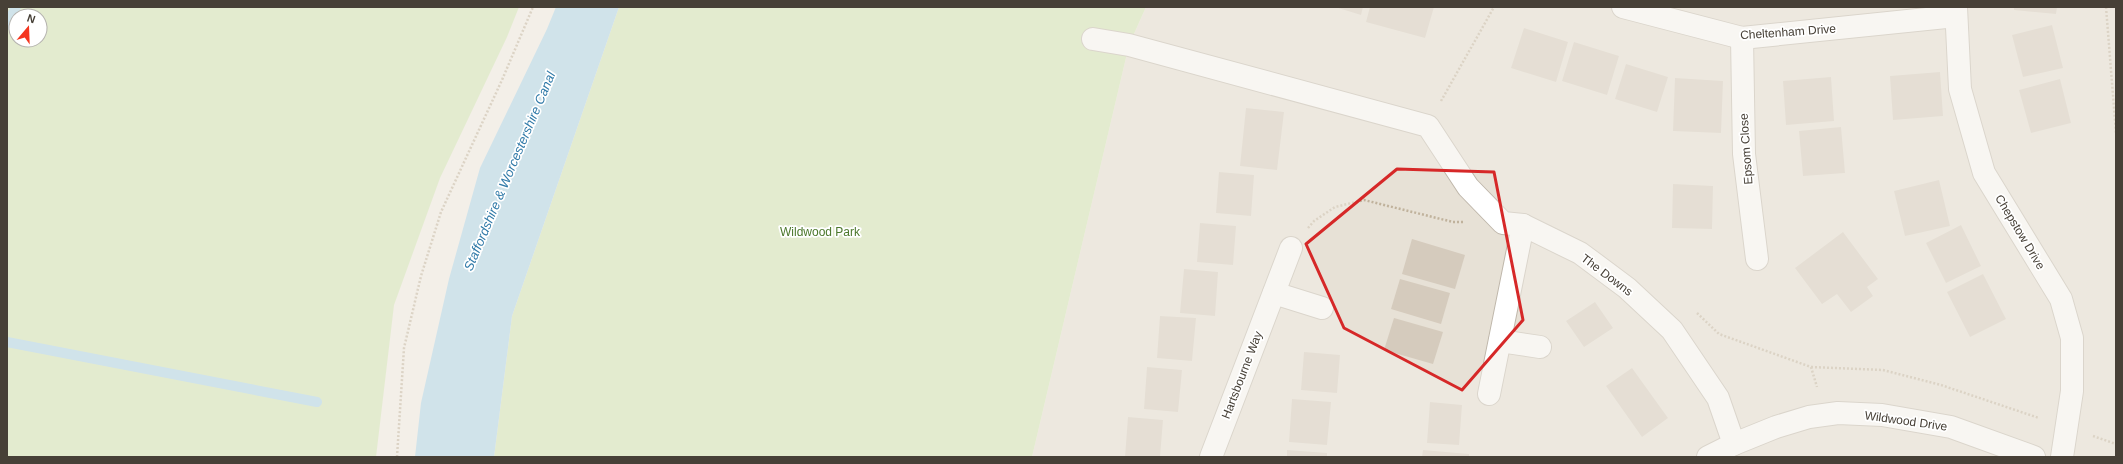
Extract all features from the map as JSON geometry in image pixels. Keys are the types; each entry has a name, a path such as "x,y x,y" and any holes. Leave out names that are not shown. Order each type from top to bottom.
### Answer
{"street":[{"name":"Cheltenham Drive","path":"1623,7 1742,38 1956,11"},
{"name":"Chepstow Drive","path":"1956,11 1960,90 1984,173 2060,299 2072,338 2072,391 2062,457"},
{"name":"Epsom Close","path":"1742,38 1744,154 1757,259"},
{"path":"1093,39 1129,45 1428,126"},
{"name":"The Downs","path":"1428,126 1468,187 1513,224 1580,254 1627,288 1672,330 1718,398 1734,444"},
{"path":"1489,394 1500,341 1513,224"},
{"name":"Hartsbourne Way","path":"1210,457 1292,248"},
{"path":"1274,293 1322,308"},
{"path":"1500,341 1540,347"},
{"name":"Wildwood Drive","path":"1708,457 1734,444 1808,417 1838,413 1882,415 1951,427 2034,457"}],"path":[{"path":"397,457 404,348 421,276 441,212 533,7"},
{"path":"1428,126 1494,7"},
{"path":"2106,7 2116,133"},
{"path":"1292,248 1314,220 1335,207 1364,200 1453,222 1513,224"},
{"path":"1696,313 1719,334 1811,367 1883,370 1942,385 2066,427"},
{"path":"1811,367 1819,394"}],"highlighted area":[{"path":"1397,169 1494,172 1523,320 1462,390 1344,328 1306,244"}],"shaded area":[{"path":"1146,7 2116,7 2116,457 1032,457 1129,45"}],"green space":[{"path":"7,7 519,7 507,37 440,178 394,305 376,457 7,457"},
{"name":"Wildwood Park","path":"619,7 1146,7 1129,45 1032,457 494,457 512,316"}],"water":[{"name":"Staffordshire & Worcestershire Canal","path":"556,7 619,7 512,316 494,457 415,457 421,403 449,279 480,168 547,29"}],"building":[{"path":"1335,7 1363,7 1361,15"},
{"path":"1370,7 1434,7 1425,38 1366,22"},
{"path":"2014,7 2057,7 2056,14 2014,10"},
{"path":"2052,25 2063,68 2023,77 2012,35"},
{"path":"1524,28 1568,42 1556,82 1511,68"},
{"path":"1574,42 1619,56 1607,95 1562,81"},
{"path":"1626,64 1668,77 1657,112 1615,99"},
{"path":"1940,72 1943,116 1893,120 1890,76"},
{"path":"1831,77 1834,121 1786,125 1783,81"},
{"path":"1675,78 1723,81 1721,133 1673,131"},
{"path":"2060,79 2071,123 2031,133 2019,90"},
{"path":"1246,108 1284,112 1277,170 1240,166"},
{"path":"1841,127 1845,173 1803,176 1799,131"},
{"path":"1219,172 1254,175 1251,216 1216,213"},
{"path":"1939,180 1950,226 1905,236 1894,191"},
{"path":"1673,184 1713,186 1712,229 1672,228"},
{"path":"1200,223 1236,226 1233,265 1197,262"},
{"path":"1961,225 1981,266 1946,283 1926,243"},
{"path":"1843,232 1878,279 1867,287 1873,296 1851,312 1837,294 1822,304 1795,268"},
{"path":"1412,239 1465,255 1455,289 1402,274"},
{"path":"1184,269 1218,272 1215,316 1180,313"},
{"path":"1983,274 2006,319 1970,337 1947,292"},
{"path":"1400,279 1450,293 1441,324 1391,309"},
{"path":"1595,302 1613,328 1584,347 1566,321"},
{"path":"1160,316 1196,318 1192,361 1157,358"},
{"path":"1394,318 1443,332 1433,364 1384,350"},
{"path":"1304,352 1340,355 1337,393 1301,390"},
{"path":"1147,367 1182,370 1178,412 1144,409"},
{"path":"1632,368 1668,418 1642,437 1606,386"},
{"path":"1292,399 1331,402 1327,445 1289,442"},
{"path":"1430,402 1462,405 1459,445 1427,443"},
{"path":"1128,417 1163,420 1160,457 1125,457"},
{"path":"1287,450 1327,453 1327,457 1287,457"},
{"path":"1423,450 1469,454 1469,457 1422,457"}],"waterway":[{"path":"7,25 16,7"},
{"path":"7,342 317,402"}]}
